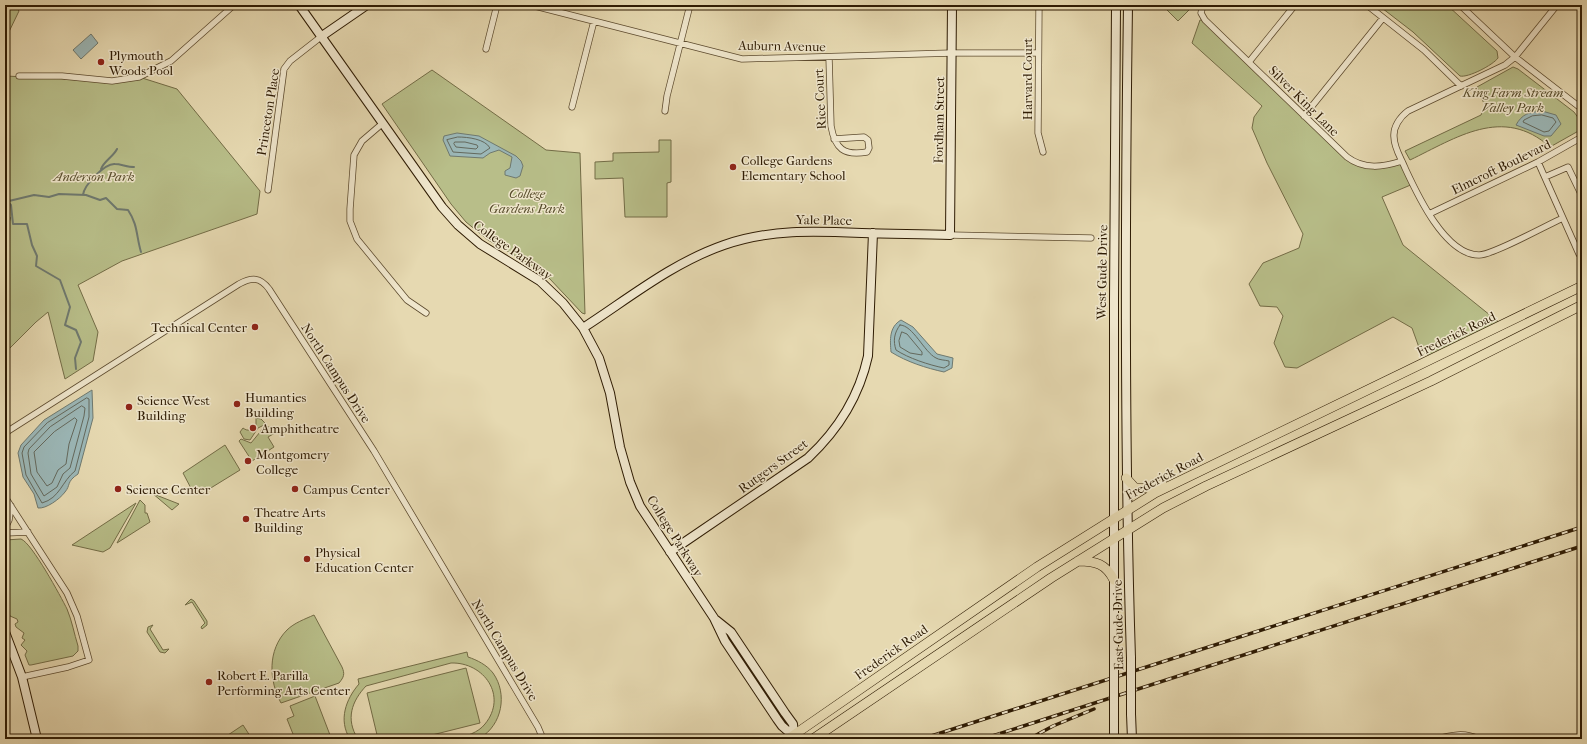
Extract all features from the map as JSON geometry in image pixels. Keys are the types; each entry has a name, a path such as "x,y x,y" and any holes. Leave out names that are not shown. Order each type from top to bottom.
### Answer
{"main road":[{"name":"Frederick Road","path":"793,738 1037,567 1155,493 1582,286"},
{"path":"813,739 1078,561 1163,508 1206,486 1431,381 1582,305"},
{"path":"1126,478 1133,487 1142,489 1178,482"},
{"path":"1078,561 1102,564 1114,580"}],"street":[{"path":"19,76 62,76 112,81 139,77 171,60 234,5"},
{"name":"College Parkway","path":"299,5 442,207 458,225 480,244 540,281 563,303 583,328 599,358 610,393 620,447 630,482 640,506 714,618 731,632 793,724 793,738"},
{"name":"Princeton Place","path":"268,190 284,69 290,61 322,36 367,5"},
{"path":"486,49 497,5"},
{"name":"Auburn Avenue","path":"531,5 742,59 952,53 1038,53"},
{"path":"665,111 667,96 690,5"},
{"name":"Fordham Street","path":"950,235 952,5"},
{"name":"Harvard Court","path":"1039,5 1038,133 1043,152"},
{"name":"West Gude Drive","path":"1114,538 1116,5"},
{"name":"West Gude Drive","path":"1128,5 1125,239 1126,478 1128,510"},
{"name":"Silver King Lane","path":"1203,5 1201,13 1205,20 1339,151 1353,162 1361,165 1380,167 1402,161"},
{"path":"1249,62 1295,5"},
{"path":"1366,5 1424,50 1461,86"},
{"path":"1460,5 1516,57 1582,109"},
{"path":"1557,5 1516,57 1497,70 1408,111 1398,122 1394,136 1396,149 1429,214 1439,228 1457,245 1470,253 1480,255 1487,253 1563,218"},
{"path":"1304,116 1383,18"},
{"path":"572,107 594,21"},
{"name":"Rice Court","path":"829,57 831,126 834,139 842,149 848,153 867,152 869,148 868,140 864,137 834,139"},
{"path":"383,123 362,141 354,155 350,221 357,239 408,300 426,313"},
{"name":"Elmcroft Boulevard","path":"1429,214 1538,162 1582,137"},
{"path":"1538,162 1579,254 1582,252"},
{"path":"1545,177 1568,167 1582,196"},
{"name":"Yale Place","path":"583,328 673,269 696,256 724,244 756,236 783,232 1090,238"},
{"name":"Rutgers Street","path":"670,552 808,458 826,441 844,417 857,390 868,356 873,233"},
{"name":"North Campus Drive","path":"5,433 239,284 252,278 258,278 269,289 373,450 528,709 543,739"},
{"path":"5,497 61,582 72,604 89,660 68,668 22,677"},
{"path":"5,528 9,520 11,506"},
{"name":"East Gude Drive","path":"1128,510 1132,739"},
{"path":"5,533 28,532"},
{"name":"East Gude Drive","path":"1114,538 1114,739"},
{"path":"5,632 22,677 38,739"},
{"path":"1437,739 1461,734 1470,735 1478,739"}],"green space":[{"path":"5,5 15,5 19,11 5,40"},
{"path":"1162,5 1194,5 1178,21"},
{"name":"King Farm Stream Valley Park","path":"1378,5 1447,5 1497,51 1498,58 1480,70 1469,75 1460,76 1413,32"},
{"path":"1200,20 1205,20 1339,151 1361,165 1402,161 1413,184 1382,197 1403,245 1501,324 1432,356 1421,353 1412,328 1393,317 1297,368 1285,367 1274,343 1283,316 1277,307 1260,306 1249,284 1263,263 1299,248 1303,234 1267,163 1252,128 1254,117 1262,106 1192,43"},
{"name":"King Farm Stream Valley Park","path":"1513,67 1518,69 1574,112 1582,123 1582,129 1550,147 1532,135 1515,128 1497,127 1480,130 1462,135 1410,160 1405,151 1481,115 1485,106 1477,87"},
{"name":"College Gardens Park","path":"432,70 546,150 580,153 585,314 582,313 549,278 528,263 488,240 466,222 451,204 382,104"},
{"name":"Anderson Park","path":"5,76 112,81 139,77 177,89 260,191 257,214 122,261 78,285 98,332 93,361 65,379 48,312 5,353"},
{"path":"659,140 671,140 671,182 667,183 667,217 625,217 623,178 595,179 595,162 613,161 613,153 659,152"},
{"path":"256,418 261,419 266,424 258,428 250,440 244,439 240,432 243,428 250,430 253,428 256,425"},
{"path":"265,426 272,428 275,433 268,437 274,447 252,461 239,441 241,439 251,443"},
{"path":"225,445 240,470 201,494 194,494 183,473"},
{"path":"155,492 156,495 179,504 172,510 152,493"},
{"path":"140,500 145,505 145,513 147,513 150,522 117,543"},
{"path":"136,503 110,548 103,552 72,545"},
{"path":"21,539 39,560 67,609 78,646 78,651 73,656 29,665 25,655 27,651 21,645 25,640 22,638 24,633 16,627 15,624 18,622 17,619 10,616 5,606 5,540"},
{"path":"191,599 194,601 207,621 207,625 202,629 201,627 205,623 192,602 185,605"},
{"path":"314,615 342,667 344,672 343,677 339,683 281,703 272,676 273,656 276,647 287,630 300,621"},
{"path":"153,625 150,629 163,650 169,649 165,653 160,652 147,632 148,627"},
{"path":"467,652 468,657 482,663 491,670 498,681 500,690 501,699 498,717 487,732 480,738 471,740 455,739 475,732 485,724 494,703 493,692 489,683 482,674 463,664 451,663 366,686 354,704 351,717 354,732 358,739 350,739 346,732 344,717 350,696 359,684 358,679"},
{"path":"466,668 480,723 416,739 378,739 367,693"},
{"path":"315,696 330,735 330,739 295,739 287,719 294,716 290,706"},
{"path":"243,725 252,739 222,739"}],"water":[{"path":"91,34 98,43 81,59 73,50"},
{"path":"1542,111 1556,115 1561,124 1551,136 1544,136 1516,125 1526,114"},
{"path":"457,133 479,136 516,156 521,161 523,166 520,176 516,178 505,175 505,171 510,168 512,157 499,150 490,153 483,158 450,156 443,140 444,136"},
{"path":"901,320 913,327 937,354 953,358 952,368 944,372 924,367 910,362 891,352 892,330"},
{"path":"92,390 93,418 78,474 70,481 67,490 60,498 49,505 38,508 34,494 23,477 18,453 21,445 44,420"}],"waterway":[{"path":"101,169 117,149"},
{"path":"83,195 91,181 106,167 115,164 134,167"},
{"path":"9,201 34,195 49,197 59,194 86,195 100,200 106,198 117,209 128,210 135,225 141,252"},
{"path":"5,199 11,205 13,224 27,224 32,245 37,256 36,266 60,280 70,307 65,325 76,330 81,342 75,358 76,369"},
{"path":"5,229 7,228 10,218"}],"railway":[{"path":"922,739 1582,527"},
{"path":"983,739 1582,546"},
{"path":"1029,739 1053,726 1094,709"}],"place":[{"name":"Plymouth Woods Pool","path":"101,62"},
{"name":"College Gardens Elementary School","path":"733,167"},
{"name":"Technical Center","path":"255,327"},
{"name":"Humanties Building","path":"237,404"},
{"name":"Science West Building","path":"129,407"},
{"name":"Amphitheatre","path":"253,428"},
{"name":"Montgomery College","path":"248,461"},
{"name":"Science Center","path":"118,489"},
{"name":"Campus Center","path":"295,489"},
{"name":"Theatre Arts Building","path":"246,519"},
{"name":"Physical Education Center","path":"307,559"},
{"name":"Robert E. Parilla Performing Arts Center","path":"209,682"}]}
